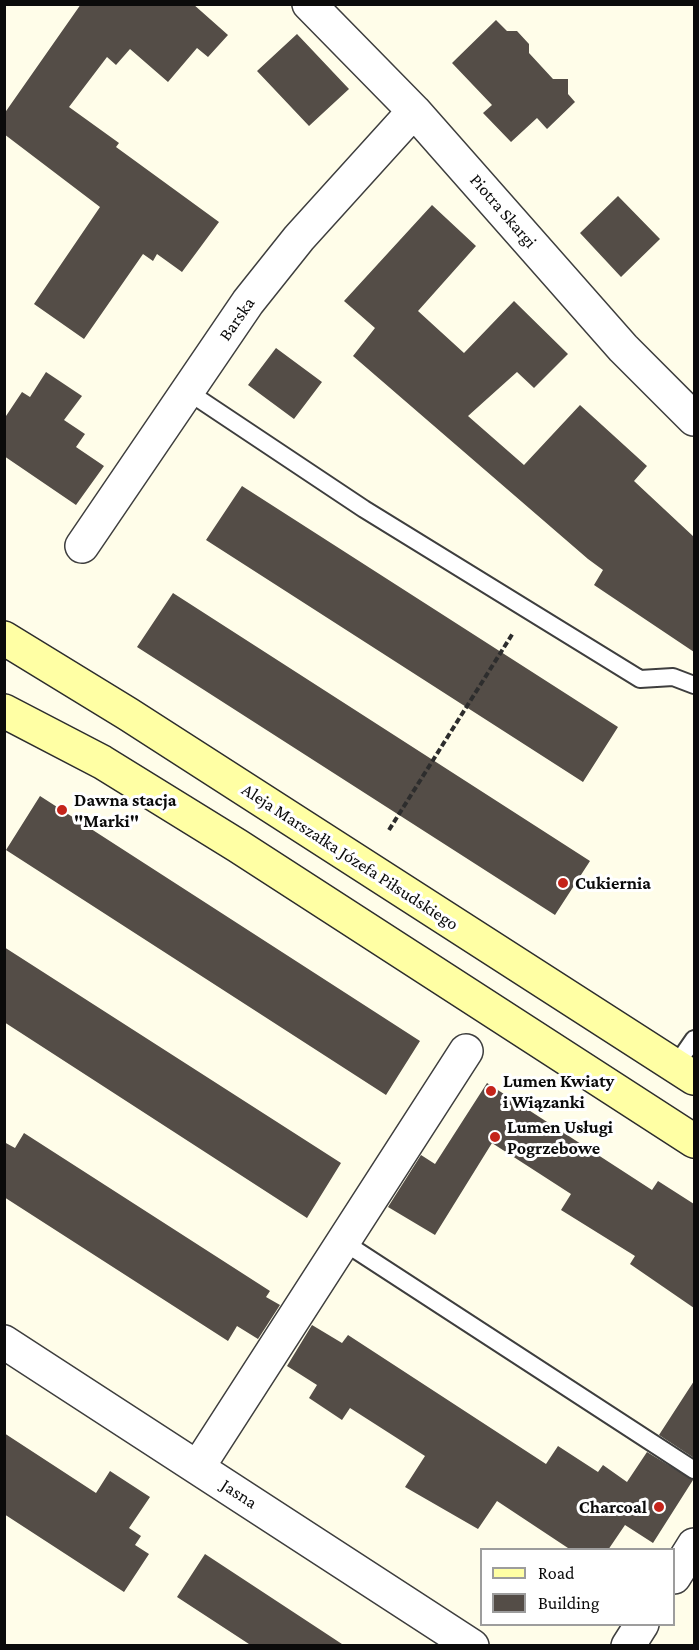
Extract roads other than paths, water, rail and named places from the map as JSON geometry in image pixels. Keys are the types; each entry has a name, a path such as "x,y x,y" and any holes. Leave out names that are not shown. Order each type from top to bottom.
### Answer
{"main road":[{"name":"Aleja Marszałka Józefa Piłsudskiego","path":"4,638 138,720 685,1072"},
{"path":"4,711 102,762 238,846 694,1141"}],"street":[{"name":"Piotra Skargi","path":"309,4 414,111 623,348 694,419"},
{"name":"Barska","path":"82,546 249,302 299,237 414,111"},
{"path":"198,1467 466,1051"},
{"name":"Jasna","path":"4,1342 472,1646"},
{"path":"675,1575 694,1545"},
{"path":"628,1646 641,1626"}],"lane":[{"path":"187,391 364,509 640,679 673,677 694,685"},
{"path":"685,1072 694,1039"},
{"path":"342,1241 694,1470"}],"place":[{"name":"Dawna stacja \"Marki\"","path":"62,810"},
{"name":"Cukiernia","path":"563,883"},
{"name":"Lumen Kwiaty i Wiązanki","path":"491,1091"},
{"name":"Lumen Usługi Pogrzebowe","path":"495,1137"},
{"name":"Charcoal","path":"659,1507"}]}
